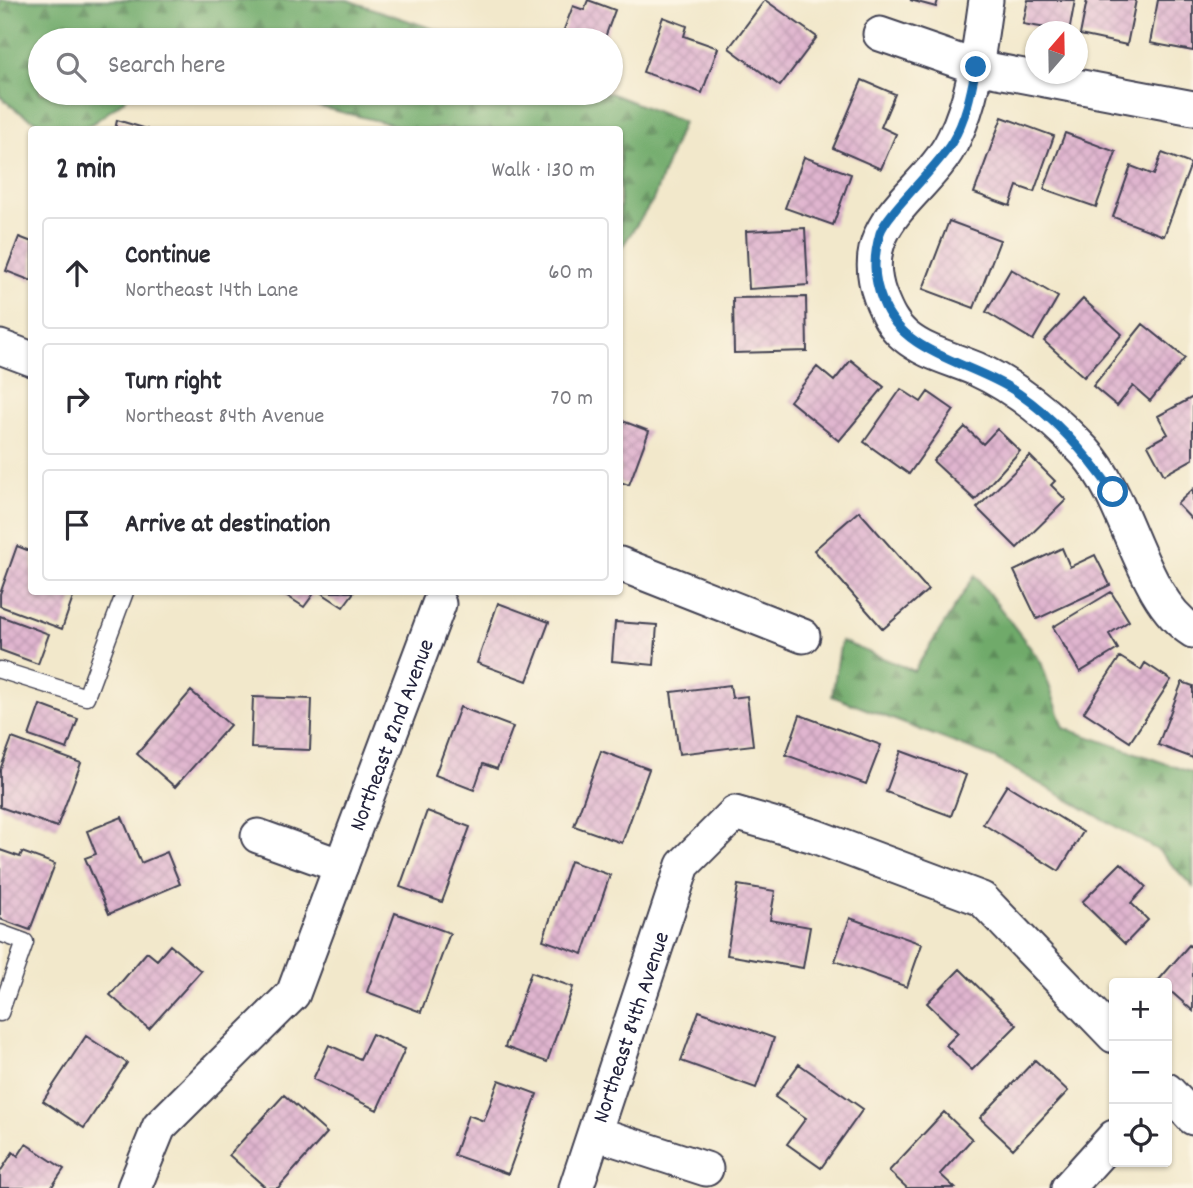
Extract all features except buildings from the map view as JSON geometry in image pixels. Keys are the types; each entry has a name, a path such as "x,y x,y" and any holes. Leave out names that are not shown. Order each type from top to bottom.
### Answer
{"street":[{"path":"986,0 967,108 953,141 882,229 874,256 876,283 888,315 905,336 1016,392 1064,430 1088,455 1113,492 1160,596 1184,625 1193,631"},
{"path":"880,34 976,67 1193,108"},
{"path":"0,347 28,358"},
{"path":"623,565 803,636"},
{"name":"Northeast 82nd Avenue","path":"134,1188 159,1126 293,994 439,604"},
{"name":"Northeast 84th Avenue","path":"576,1188 683,865 735,813 814,836 982,899 1109,1030"},
{"path":"258,836 341,866"},
{"path":"1172,1095 1193,1118"},
{"path":"595,1133 706,1169"},
{"path":"1068,1188 1109,1143"}],"lane":[{"path":"0,670 86,697 124,595"},
{"path":"0,933 25,942 0,1013"}],"green space":[{"path":"0,0 347,0 430,28 28,28 28,105 117,105 88,126 46,126 27,117 0,96"},
{"path":"623,98 683,122 653,200 623,245 623,126 399,126 311,105 623,105"},
{"path":"975,575 1041,662 1064,728 1193,773 1193,887 1159,851 994,758 832,696 841,641 914,671"}],"route":[{"path":"976,67 967,108 953,141 882,229 874,256 876,283 888,315 905,336 930,350 978,370 1016,392 1056,422 1088,455 1113,492"}]}
